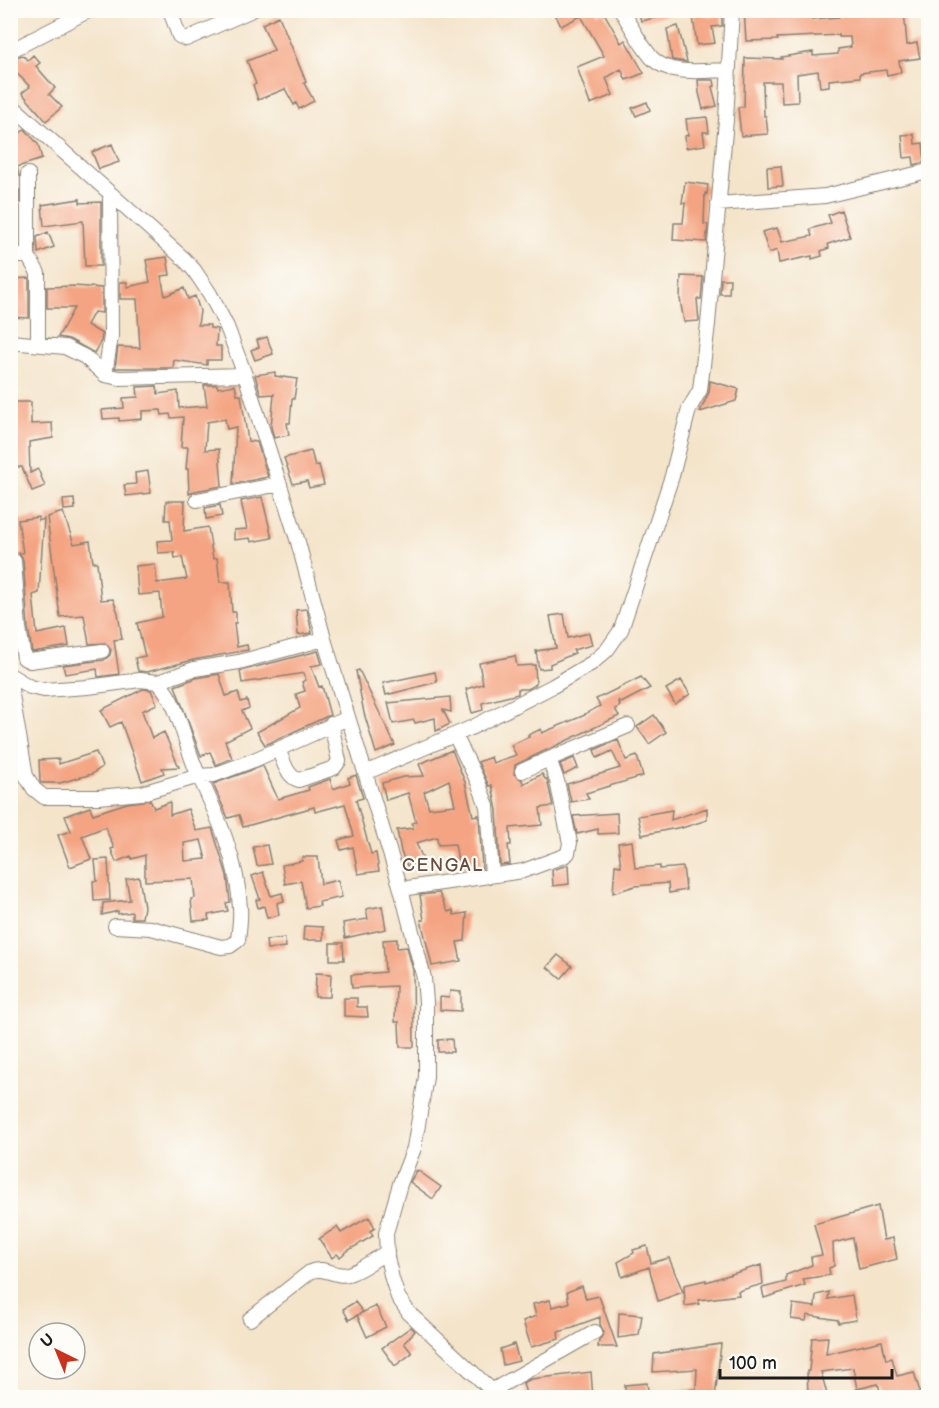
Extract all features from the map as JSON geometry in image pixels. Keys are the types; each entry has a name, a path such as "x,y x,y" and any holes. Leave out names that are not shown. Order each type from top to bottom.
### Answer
{"street":[{"path":"10,51 90,10"},
{"path":"170,10 179,36 186,39 252,10"},
{"path":"621,10 651,57 665,67 678,70 729,70"},
{"path":"365,773 518,705 592,663 607,650 621,630 672,476 689,409 700,390 726,120 732,10"},
{"path":"10,104 184,259 201,280 227,327 245,375 280,484 324,639 418,950 426,1002 426,1077 414,1148 392,1208 386,1233 392,1279 398,1297 410,1313 496,1394 595,1332"},
{"path":"718,204 825,196 928,171"},
{"path":"28,174 28,256 38,273 38,344"},
{"path":"105,375 111,336 110,194"},
{"path":"10,255 28,256"},
{"path":"10,342 65,347 77,351 105,375 119,378 245,375"},
{"path":"197,500 280,484"},
{"path":"14,561 15,628 24,658 30,661 102,651"},
{"path":"10,675 30,687 44,690 140,680 158,682 194,669 239,662 324,639"},
{"path":"116,926 151,928 220,947 230,946 238,940 240,908 228,850 216,812 189,754 175,711 158,682"},
{"path":"10,684 26,776 34,789 44,797 98,797 142,793 199,776 214,775 348,718"},
{"path":"278,749 295,780 334,768 339,761 331,724"},
{"path":"522,771 628,726"},
{"path":"454,735 478,782 487,806 492,875"},
{"path":"401,889 523,871 568,853 570,843 557,781 549,759"},
{"path":"250,1319 310,1272 319,1269 350,1274 387,1252"}],"building":[{"path":"553,10 596,10 598,14 603,11 621,43 625,40 644,73 626,80 621,69 606,78 613,95 590,104 577,67 604,56 581,16 561,26"},
{"path":"638,10 672,10 672,14 641,21"},
{"path":"692,10 705,10 707,17 722,15 722,26 712,27 715,43 697,45"},
{"path":"744,10 811,10 812,19 839,17 839,10 864,10 864,13 904,10 907,45 917,43 920,58 899,61 901,72 887,75 886,70 860,73 860,77 829,80 829,86 820,87 818,71 797,74 798,102 782,103 781,82 763,82 764,116 766,116 768,134 741,136 738,107 744,107 745,58 782,59 781,57 813,52 813,56 838,54 838,49 851,47 850,37 839,37 839,35 746,41"},
{"path":"279,16 306,82 304,83 314,101 299,109 296,103 294,105 285,89 258,100 253,85 256,84 247,61 274,50 262,24"},
{"path":"678,26 687,62 672,60 667,29"},
{"path":"22,55 28,60 33,55 40,63 36,66 55,88 49,94 62,107 46,121 22,93 30,87 10,66 10,60"},
{"path":"698,80 714,80 715,86 712,87 717,106 703,109"},
{"path":"647,102 650,110 636,116 632,108"},
{"path":"707,117 709,132 703,132 705,145 686,148 685,136 688,135 686,119"},
{"path":"10,122 17,136 25,129 38,144 42,159 17,167 19,176 10,179"},
{"path":"914,134 915,144 923,143 925,162 914,165 913,157 904,158 902,135"},
{"path":"112,144 119,162 99,169 92,152"},
{"path":"781,166 783,186 768,187 767,167"},
{"path":"685,182 708,185 707,194 705,193 704,224 708,225 706,242 673,240 674,223 683,223 685,203 682,203"},
{"path":"19,190 19,203 10,203 10,191"},
{"path":"80,199 80,203 101,202 101,266 85,266 83,221 44,226 42,205"},
{"path":"841,210 850,237 828,244 829,248 821,251 822,256 779,263 777,250 769,253 762,232 777,228 782,242 812,236 810,229 831,223 828,215"},
{"path":"48,232 54,247 38,253 37,237"},
{"path":"167,257 170,275 161,276 165,296 184,288 188,299 195,296 200,311 198,325 210,325 210,328 217,329 216,346 221,346 221,360 207,360 207,365 174,360 173,368 115,368 118,347 140,348 137,299 120,299 120,282 127,282 127,287 150,282 146,260"},
{"path":"681,276 703,277 701,299 697,299 699,321 684,322 680,299"},
{"path":"29,278 29,318 10,317 10,279"},
{"path":"721,279 730,279 729,294 720,294"},
{"path":"47,287 102,288 102,313 94,312 87,325 102,334 94,353 69,339 58,337 74,308 47,308"},
{"path":"267,337 273,354 255,360 251,350 259,347 257,340"},
{"path":"275,372 275,376 297,379 290,423 287,423 289,435 274,438 271,427 274,394 261,395 255,375"},
{"path":"710,381 739,389 736,401 700,412 709,392"},
{"path":"204,385 217,385 218,388 235,385 237,395 241,395 248,441 257,442 268,477 233,484 236,427 227,429 225,419 207,422 205,450 219,449 222,486 189,494 188,469 186,469 188,447 181,447 183,417 171,418 170,414 162,415 161,410 142,411 142,419 119,421 119,418 103,419 102,410 124,408 123,398 138,397 137,387 157,386 158,394 178,391 179,408 207,406"},
{"path":"10,402 31,402 31,424 52,423 53,438 29,442 30,473 38,469 45,486 32,491 22,467 10,467"},
{"path":"311,451 315,466 319,465 324,485 309,488 307,481 293,484 284,458"},
{"path":"148,471 151,493 126,496 124,485 136,484 135,473"},
{"path":"262,497 272,538 251,542 250,538 234,540 234,530 247,529 241,501"},
{"path":"74,499 75,509 64,510 63,500"},
{"path":"166,501 185,501 184,531 208,527 213,559 217,558 220,582 230,582 232,612 236,612 236,623 234,623 237,647 247,645 248,650 193,660 147,672 138,671 135,658 145,656 137,623 162,617 160,593 138,595 136,566 155,564 157,583 187,579 182,557 175,558 174,552 158,553 157,541 172,540 170,520 165,520"},
{"path":"220,505 222,516 206,519 205,508"},
{"path":"63,512 74,544 90,541 93,562 97,562 101,600 113,599 118,613 122,639 114,640 119,674 98,677 97,669 65,674 63,665 104,660 110,655 111,650 105,643 89,644 84,615 60,617 47,517"},
{"path":"38,517 38,521 44,519 39,593 33,595 37,634 66,628 69,646 32,652 23,560 19,553 23,553 18,520"},
{"path":"307,609 312,633 298,635 296,610"},
{"path":"564,614 568,638 589,633 592,645 573,650 575,653 550,664 550,668 539,669 536,651 556,648 550,616"},
{"path":"318,651 322,664 311,666 319,687 322,686 330,715 265,745 257,732 300,708 296,694 305,691 302,682 306,680 304,673 242,683 240,671"},
{"path":"515,656 517,666 535,665 536,684 528,689 518,689 518,694 482,703 483,710 472,713 466,689 483,684 479,663"},
{"path":"359,670 395,745 376,753 364,713 356,671"},
{"path":"435,672 437,682 386,695 383,683"},
{"path":"219,674 226,696 238,692 241,702 247,700 249,708 242,711 250,728 225,741 232,758 216,765 210,752 201,756 175,686 196,678"},
{"path":"641,677 650,688 621,703 618,700 620,706 615,709 619,716 515,765 514,774 522,780 523,784 542,774 547,779 553,806 540,808 542,825 510,828 511,845 508,845 510,864 500,865 497,810 492,785 489,786 478,762 491,757 493,763 516,755 511,745 541,729 542,733 585,715 600,706 596,699"},
{"path":"681,680 690,694 675,704 666,689"},
{"path":"143,689 151,690 157,704 142,711 152,738 164,732 179,767 162,768 164,773 142,781 121,722 110,727 101,710"},
{"path":"450,697 451,712 443,710 450,724 436,731 435,718 415,723 414,720 393,724 388,703"},
{"path":"654,715 666,732 649,744 637,727"},
{"path":"618,740 626,760 637,756 643,776 586,793 589,799 571,802 567,784 620,768 612,751 597,758 594,750"},
{"path":"452,750 465,782 473,816 479,815 482,868 469,870 468,865 459,867 455,844 438,845 437,837 416,843 423,859 407,866 401,852 397,830 413,828 412,823 416,822 408,793 386,800 382,783 403,777 424,776 419,764","holes":["449,780 455,805 429,808 424,792"]},
{"path":"96,752 102,767 92,774 60,783 41,783 39,760 59,759 59,764"},
{"path":"574,758 578,768 564,775 560,764"},
{"path":"263,766 278,799 309,790 308,787 330,779 333,789 350,783 348,778 356,775 363,798 356,800 371,854 376,853 379,871 358,874 353,847 341,850 338,840 354,836 345,804 315,812 314,807 243,827 239,815 228,818 213,784"},
{"path":"150,800 154,808 170,802 170,815 188,809 196,831 212,828 227,875 230,902 226,903 228,911 208,915 209,920 193,921 191,899 195,898 193,879 145,881 145,855 132,859 131,856 116,862 111,849 114,848 105,827 82,836 91,859 70,867 58,835 71,831 65,816 90,807 93,814 127,803","holes":["201,840 206,859 185,861 184,843"]},
{"path":"707,808 707,820 682,828 642,835 638,816 672,810 671,820"},
{"path":"617,813 618,833 598,834 598,829 577,834 573,816"},
{"path":"632,841 635,868 683,867 686,890 669,893 668,883 635,886 613,893 615,865 621,866 618,843"},
{"path":"267,845 271,864 257,866 253,847"},
{"path":"302,857 318,857 321,884 338,880 342,897 319,902 320,906 306,908 301,881 285,884 282,865 302,861"},
{"path":"108,859 110,900 94,901 93,881 97,881 95,860"},
{"path":"568,865 569,884 553,886 552,870"},
{"path":"263,872 271,896 282,893 284,901 277,903 279,915 267,918 264,906 258,908 256,900 260,899 252,876"},
{"path":"139,877 144,907 142,918 132,918 132,912 118,914 118,911 102,915 103,903 130,900 126,879"},
{"path":"439,893 448,912 453,910 454,915 467,913 465,941 457,942 461,961 432,966 421,920 424,920 420,895"},
{"path":"382,906 386,929 345,938 343,923 368,919 366,909"},
{"path":"304,926 323,927 323,940 303,940"},
{"path":"285,938 286,947 267,949 266,940"},
{"path":"397,939 397,948 407,947 413,970 414,1047 400,1047 399,1022 395,1022 396,986 352,988 351,975 385,972 383,940"},
{"path":"330,943 343,943 344,960 330,960"},
{"path":"558,955 572,966 561,979 547,967"},
{"path":"316,973 331,974 330,997 315,997"},
{"path":"450,991 461,992 461,1011 440,1010 440,997 449,998"},
{"path":"344,998 357,998 357,1007 367,1007 368,1017 344,1016"},
{"path":"452,1039 453,1052 438,1052 438,1040"},
{"path":"417,1170 441,1187 433,1199 410,1182"},
{"path":"878,1206 884,1240 893,1238 897,1259 859,1269 853,1238 833,1243 834,1266 829,1268 830,1275 803,1279 805,1285 764,1298 762,1288 786,1282 786,1275 812,1265 811,1257 822,1255 814,1224"},
{"path":"369,1217 375,1228 370,1231 373,1236 340,1257 337,1254 332,1258 319,1239 337,1227 341,1233"},
{"path":"647,1246 651,1263 669,1258 683,1292 658,1301 649,1267 622,1277 618,1262 634,1253 633,1250"},
{"path":"761,1265 763,1284 738,1291 739,1295 699,1300 699,1304 685,1306 684,1285 706,1280 706,1282"},
{"path":"582,1286 586,1299 599,1296 617,1347 598,1347 599,1340 604,1333 600,1317 558,1332 559,1339 531,1347 523,1321 536,1316 533,1304 550,1300 552,1307 569,1303 567,1292"},
{"path":"829,1292 828,1299 852,1295 856,1320 838,1323 838,1320 807,1315 806,1321 791,1319 793,1304 815,1307 816,1295"},
{"path":"355,1302 363,1312 349,1320 343,1309"},
{"path":"376,1306 386,1327 367,1337 357,1315"},
{"path":"619,1313 642,1315 639,1335 618,1338"},
{"path":"411,1327 415,1331 404,1343 412,1353 395,1366 382,1348"},
{"path":"828,1337 826,1354 882,1341 886,1360 892,1358 897,1376 914,1372 920,1392 900,1398 882,1398 878,1384 857,1389 853,1368 821,1372 827,1394 808,1394 807,1371 809,1371 812,1338"},
{"path":"514,1344 519,1361 503,1365 500,1349"},
{"path":"721,1344 715,1398 673,1398 673,1391 696,1389 697,1369 653,1372 654,1354"},
{"path":"591,1372 593,1398 527,1398 523,1383 531,1379"},
{"path":"647,1383 649,1398 625,1398 625,1385"}],"district":[{"name":"CENGAL","path":"443,865"}]}
